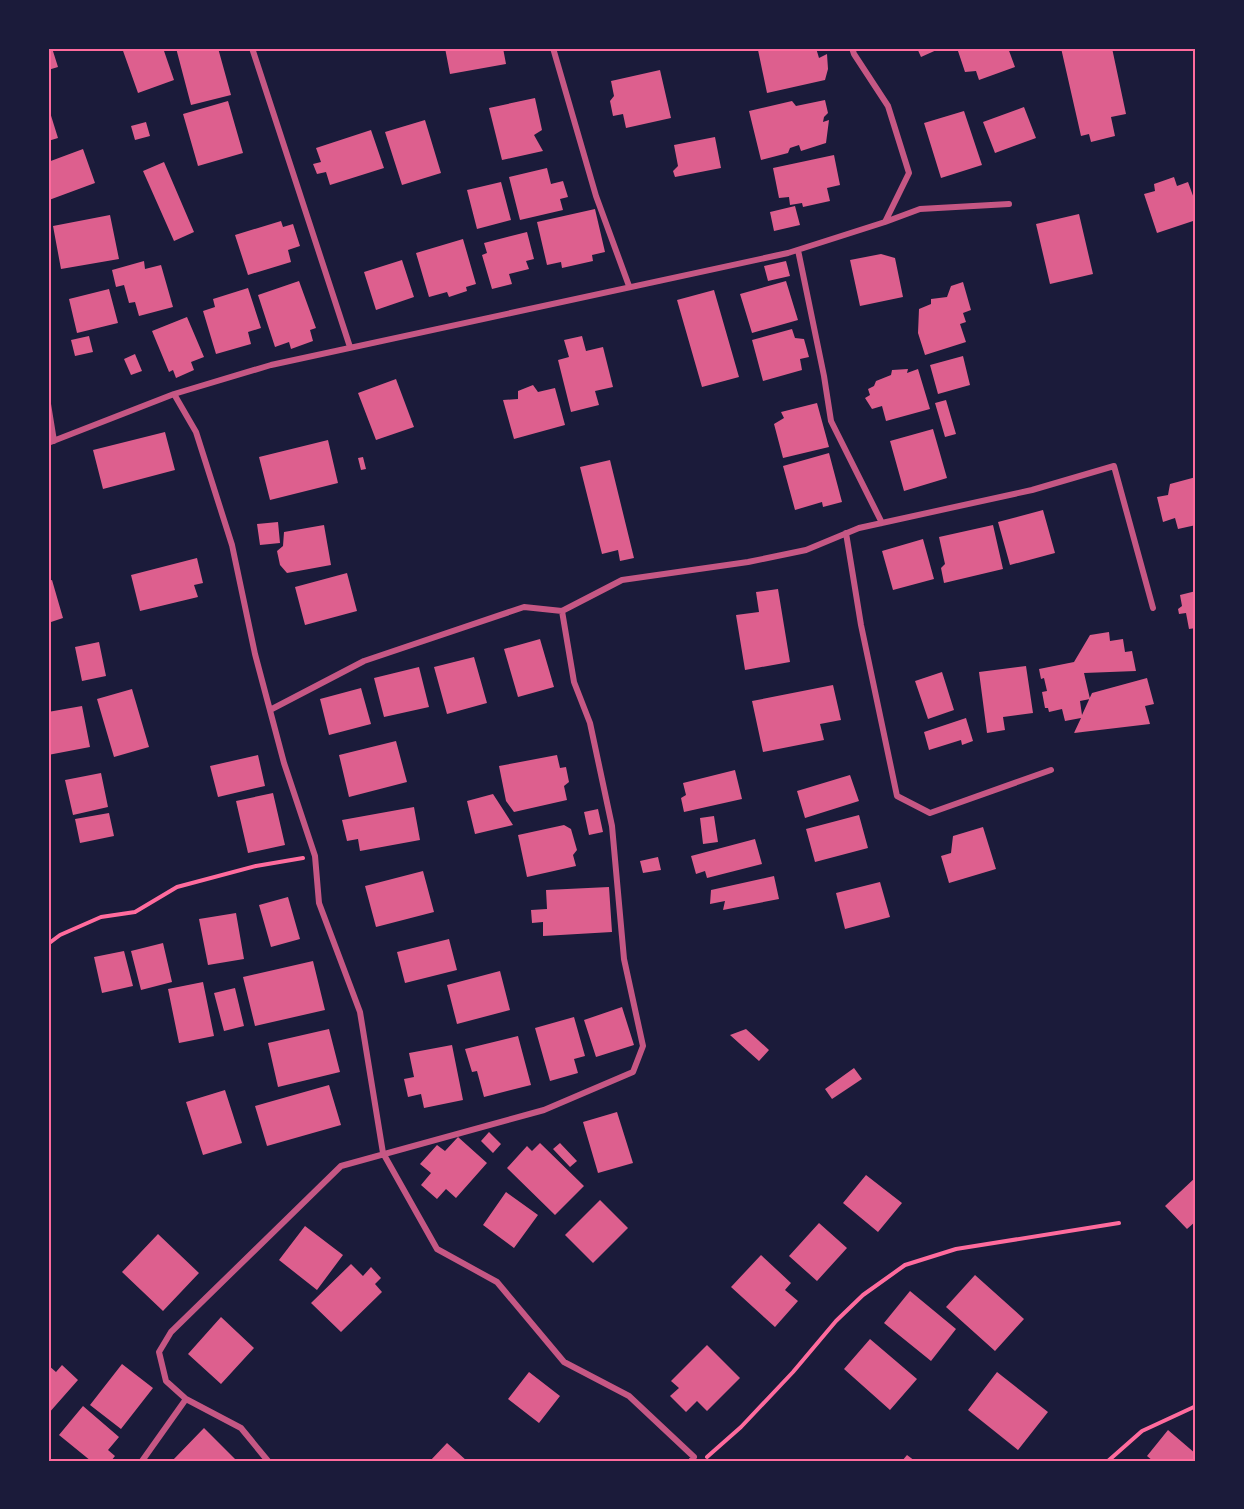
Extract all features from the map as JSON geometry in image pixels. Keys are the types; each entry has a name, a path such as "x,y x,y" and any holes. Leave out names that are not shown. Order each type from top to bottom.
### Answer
{"street":[{"path":"252,48 350,347"},
{"path":"553,48 596,196 630,286"},
{"path":"852,48 888,106 909,173 885,222"},
{"path":"48,404 51,442 174,394 259,368 798,249 920,209 1010,204"},
{"path":"798,249 831,421 882,523"},
{"path":"174,394 196,432 232,545 255,654 284,763 315,856 319,903 360,1012 383,1153 437,1249 497,1282 564,1362 629,1396 694,1457 691,1461"},
{"path":"270,710 364,661 524,607 562,611 622,580 748,562 806,550 859,528 1032,489 1114,466 1153,608"},
{"path":"846,533 861,625 897,796 930,813 1051,770"},
{"path":"268,1461 241,1428 186,1399 166,1381 159,1352 171,1332 340,1166 544,1110 633,1072 643,1046 624,960 612,826 590,723 574,682 562,611"},
{"path":"142,1461 186,1399"}],"path":[{"path":"48,944 60,935 101,917 135,912 177,887 256,866 315,856"},
{"path":"702,1461 741,1427 793,1372 836,1321 863,1295 904,1265 956,1249 1119,1223"},
{"path":"1108,1461 1142,1431 1196,1406"}],"building":[{"path":"48,48 52,48 58,67 48,70"},
{"path":"122,48 163,48 174,80 138,93"},
{"path":"176,48 218,48 231,95 191,105"},
{"path":"445,48 503,48 506,64 450,74"},
{"path":"816,48 819,58 827,54 828,69 825,80 767,93 758,50"},
{"path":"917,48 941,48 921,57"},
{"path":"957,48 1008,48 1015,67 979,80 976,71 965,72"},
{"path":"1061,48 1112,48 1126,114 1111,117 1115,136 1091,142 1089,134 1081,136"},
{"path":"660,70 671,118 626,128 623,114 613,116 610,101 614,96 611,81"},
{"path":"535,98 542,130 534,135 543,151 502,160 489,108"},
{"path":"825,100 828,113 823,122 829,120 826,143 801,151 799,145 790,148 788,153 761,160 749,111 792,101 796,106"},
{"path":"228,101 243,153 198,166 183,114"},
{"path":"48,106 58,138 48,141"},
{"path":"1024,107 1036,138 995,153 983,122"},
{"path":"964,111 982,165 941,178 924,123"},
{"path":"425,120 441,173 402,185 385,132"},
{"path":"146,122 150,136 135,140 131,126"},
{"path":"371,130 384,168 330,185 326,172 317,174 313,164 321,162 316,148"},
{"path":"715,137 721,168 675,177 673,171 678,166 674,145"},
{"path":"83,149 95,183 49,200 48,162"},
{"path":"834,155 840,185 827,188 830,201 803,207 802,203 790,205 789,197 779,198 773,168"},
{"path":"164,162 194,232 174,241 143,171"},
{"path":"547,168 551,184 563,181 568,197 560,199 563,210 520,220 509,177"},
{"path":"1174,177 1177,186 1188,182 1196,204 1196,220 1157,233 1144,194 1155,191 1154,184"},
{"path":"501,182 511,220 477,229 467,190"},
{"path":"795,206 800,225 774,231 770,212"},
{"path":"595,209 605,252 592,255 593,261 562,268 561,262 547,265 537,222"},
{"path":"1079,214 1093,274 1050,284 1036,224"},
{"path":"110,215 119,259 61,269 53,226"},
{"path":"281,221 283,227 293,224 300,246 288,250 291,262 248,275 235,235"},
{"path":"527,232 534,259 526,261 529,269 509,274 512,284 492,289 482,255 487,253 484,243"},
{"path":"463,239 476,284 466,287 467,291 449,297 447,292 429,297 416,253"},
{"path":"881,254 895,258 903,297 860,306 850,260"},
{"path":"402,260 414,297 376,310 364,272"},
{"path":"144,261 145,269 161,265 173,307 139,316 135,302 129,303 124,285 116,287 112,270"},
{"path":"786,261 790,276 768,281 764,266"},
{"path":"299,281 316,328 310,330 313,341 291,349 289,342 275,347 258,295"},
{"path":"786,281 798,320 752,333 740,294"},
{"path":"963,282 971,310 963,313 966,322 960,324 966,342 925,355 918,333 919,309 931,304 931,299 947,297 951,286"},
{"path":"248,288 261,328 248,332 251,344 216,354 203,311 215,307 213,299"},
{"path":"109,289 118,323 77,333 69,299"},
{"path":"714,290 739,377 702,387 677,300"},
{"path":"187,317 204,357 191,362 194,370 176,378 173,370 169,372 152,331"},
{"path":"792,329 795,338 804,339 809,357 800,359 802,370 763,381 752,340"},
{"path":"89,336 93,352 75,356 71,340"},
{"path":"582,336 586,351 603,347 613,387 595,391 599,405 571,412 558,360 569,357 564,340"},
{"path":"135,354 142,371 131,375 124,359"},
{"path":"963,356 970,385 938,394 930,365"},
{"path":"908,369 907,373 918,369 930,409 886,421 882,406 872,409 865,398 870,395 868,389 874,386 876,381 891,375 892,370"},
{"path":"396,379 414,427 376,440 358,393"},
{"path":"533,385 538,392 555,388 565,425 514,439 503,400 518,399 518,391"},
{"path":"946,400 956,434 945,437 935,403"},
{"path":"817,403 829,447 783,458 774,424 784,418 781,412"},
{"path":"933,429 947,478 904,491 890,441"},
{"path":"165,432 175,470 103,489 93,450"},
{"path":"328,440 338,483 270,500 259,457"},
{"path":"829,453 842,502 823,507 822,502 795,510 783,466"},
{"path":"363,457 366,469 361,470 358,458"},
{"path":"610,460 634,558 620,561 618,550 602,554 580,467"},
{"path":"1196,477 1196,525 1178,529 1175,518 1163,522 1157,497 1168,495 1170,484"},
{"path":"1043,510 1055,553 1010,565 998,522"},
{"path":"278,522 280,543 260,545 257,524"},
{"path":"324,525 331,565 287,573 280,565 277,551 283,546 284,532"},
{"path":"993,525 1003,569 944,583 941,568 945,564 939,537"},
{"path":"923,539 934,579 893,590 882,551"},
{"path":"197,558 203,583 194,585 198,597 140,611 131,575"},
{"path":"347,573 357,611 305,625 295,587"},
{"path":"52,580 63,618 48,623 48,581"},
{"path":"778,589 790,662 745,670 736,615 759,612 756,592"},
{"path":"1196,591 1196,628 1189,629 1186,613 1179,614 1178,609 1182,606 1180,595"},
{"path":"1109,632 1110,641 1123,639 1125,652 1132,651 1136,671 1084,673 1090,698 1092,693 1147,678 1154,704 1145,706 1150,724 1074,733 1081,718 1065,721 1062,709 1049,712 1048,708 1045,708 1042,692 1047,691 1039,669 1074,662 1090,635","holes":["1089,699 1082,715 1080,701"]},
{"path":"540,639 554,687 518,697 504,649"},
{"path":"99,642 106,676 82,681 75,647"},
{"path":"474,657 487,703 447,714 434,667"},
{"path":"1026,666 1033,713 1003,717 1005,730 987,733 979,672"},
{"path":"419,667 429,707 384,717 374,678"},
{"path":"942,672 954,710 928,719 915,681"},
{"path":"833,685 841,720 820,724 824,740 763,752 752,701"},
{"path":"361,688 371,724 329,735 320,699"},
{"path":"132,689 149,747 114,757 97,699"},
{"path":"82,706 90,747 48,755 48,712"},
{"path":"966,718 973,741 962,745 961,740 929,750 924,732"},
{"path":"396,741 407,782 349,797 339,755"},
{"path":"258,755 265,786 218,797 210,766"},
{"path":"557,755 560,768 566,767 569,782 564,786 567,800 514,812 506,801 499,766"},
{"path":"735,770 742,799 684,812 681,798 686,795 683,783"},
{"path":"101,773 108,807 73,815 65,780"},
{"path":"850,775 859,801 805,818 797,791"},
{"path":"273,793 285,845 248,853 236,801"},
{"path":"493,794 513,825 475,834 467,801"},
{"path":"414,807 420,840 360,851 358,839 347,841 342,820"},
{"path":"598,809 603,832 589,835 584,812"},
{"path":"109,813 114,836 80,843 75,819"},
{"path":"859,815 868,848 815,862 806,829"},
{"path":"714,816 718,842 703,844 700,818"},
{"path":"564,825 571,829 577,850 573,855 576,866 527,877 518,835"},
{"path":"983,827 996,869 949,883 941,856 951,853 953,836"},
{"path":"755,839 762,864 707,878 705,871 696,874 691,856"},
{"path":"658,857 661,870 643,873 640,861"},
{"path":"423,871 434,912 376,927 365,886"},
{"path":"774,876 779,899 723,910 725,901 710,904 711,890"},
{"path":"880,882 890,917 845,929 836,893"},
{"path":"609,887 612,932 543,936 543,922 532,923 531,910 547,909 546,890"},
{"path":"288,897 300,939 271,947 259,905"},
{"path":"236,913 244,959 208,965 199,919"},
{"path":"449,939 457,970 405,983 397,952"},
{"path":"163,943 172,982 141,990 131,951"},
{"path":"124,951 133,986 102,993 94,957"},
{"path":"313,961 325,1010 255,1026 243,977"},
{"path":"500,971 510,1010 457,1024 447,985"},
{"path":"203,982 214,1036 179,1043 168,989"},
{"path":"235,988 244,1026 224,1031 214,993"},
{"path":"622,1007 634,1045 596,1057 584,1020"},
{"path":"574,1017 585,1056 574,1059 578,1073 550,1081 535,1028"},
{"path":"329,1029 340,1072 278,1087 268,1043"},
{"path":"746,1029 769,1050 759,1061 730,1035"},
{"path":"518,1036 531,1085 484,1097 477,1071 472,1072 465,1049"},
{"path":"452,1045 463,1100 424,1108 421,1094 408,1097 404,1079 414,1077 409,1053"},
{"path":"854,1068 862,1079 832,1099 825,1089"},
{"path":"329,1085 341,1125 267,1146 255,1106"},
{"path":"225,1090 242,1143 203,1155 186,1102"},
{"path":"617,1112 633,1163 598,1173 583,1122"},
{"path":"489,1132 501,1144 493,1153 481,1141"},
{"path":"458,1137 487,1163 456,1198 446,1189 437,1199 421,1185 431,1173 420,1164 437,1145 445,1151"},
{"path":"540,1143 584,1186 555,1215 507,1168 527,1146 532,1151"},
{"path":"560,1143 577,1161 570,1167 553,1149"},
{"path":"866,1175 902,1203 878,1232 843,1203"},
{"path":"1196,1177 1196,1221 1187,1229 1165,1206"},
{"path":"506,1192 538,1215 514,1248 483,1225"},
{"path":"600,1200 628,1228 593,1263 565,1235"},
{"path":"819,1223 847,1248 817,1281 789,1256"},
{"path":"305,1226 343,1255 317,1290 279,1260"},
{"path":"158,1234 199,1273 163,1311 122,1272"},
{"path":"761,1255 791,1283 785,1290 798,1301 775,1327 731,1287"},
{"path":"351,1264 363,1276 371,1267 381,1278 375,1284 382,1292 341,1332 311,1303"},
{"path":"975,1275 1024,1319 995,1351 946,1307"},
{"path":"910,1291 956,1329 931,1361 884,1323"},
{"path":"221,1317 254,1348 221,1384 188,1354"},
{"path":"870,1339 917,1379 890,1410 844,1369"},
{"path":"707,1345 740,1378 707,1411 697,1401 686,1412 670,1396 679,1388 671,1381"},
{"path":"122,1364 153,1388 121,1429 90,1405"},
{"path":"48,1365 56,1372 62,1365 78,1380 48,1414"},
{"path":"529,1372 560,1396 539,1423 508,1399"},
{"path":"997,1372 1048,1412 1018,1450 968,1410"},
{"path":"83,1406 119,1437 108,1450 115,1456 111,1461 91,1461 59,1435"},
{"path":"204,1428 237,1461 172,1461"},
{"path":"1168,1430 1196,1454 1196,1461 1153,1461 1147,1456"},
{"path":"447,1443 467,1461 430,1461"},
{"path":"907,1455 915,1461 902,1461"}]}
